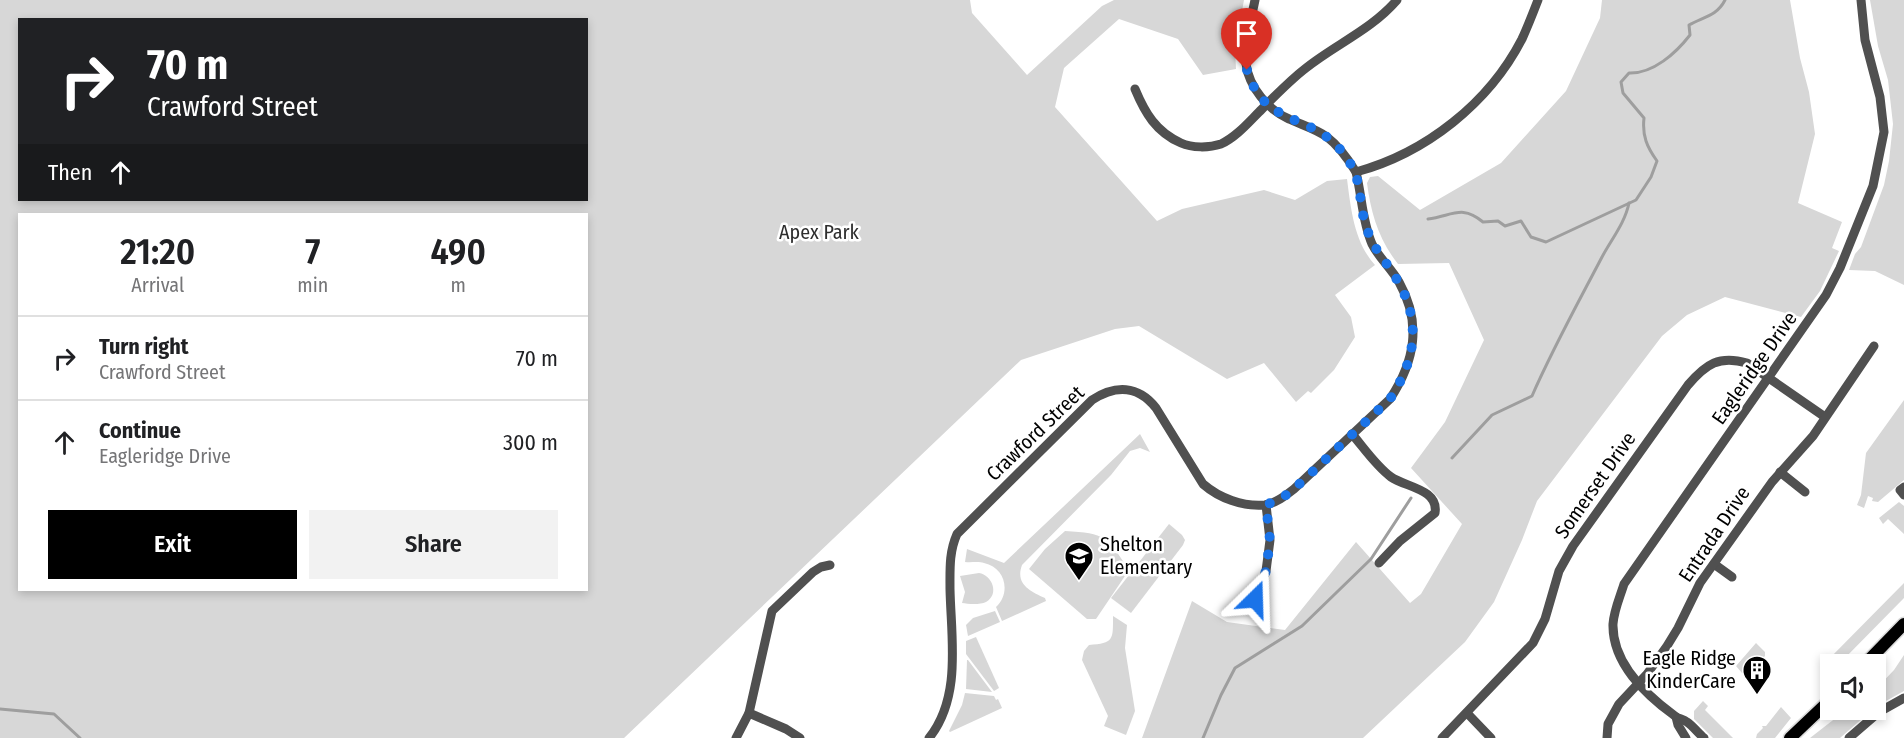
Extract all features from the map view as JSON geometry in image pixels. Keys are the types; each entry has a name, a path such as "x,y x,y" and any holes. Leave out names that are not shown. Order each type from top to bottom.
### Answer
{"main road":[{"path":"1875,654 1904,624"},
{"path":"1790,738 1820,710"}],"street":[{"path":"1255,0 1245,52 1246,64 1254,87 1268,103 1287,118 1327,137 1340,149 1357,175 1367,230 1378,254 1392,272 1407,301 1412,316 1414,339 1400,384 1390,399 1288,494 1266,505 1270,540 1266,571 1255,599"},
{"path":"1135,89 1149,119 1160,131 1185,145 1197,147 1221,143 1230,138 1305,68 1371,25 1397,0"},
{"path":"1357,175 1425,141 1463,114 1508,63 1522,38 1538,0"},
{"name":"Eagleridge Drive","path":"1704,738 1687,722 1676,717 1624,665 1614,639 1615,614 1624,584 1826,295 1840,268 1873,186 1884,132 1880,97 1865,40 1861,0"},
{"name":"Entrada Drive","path":"1607,738 1608,724 1619,704 1667,646 1700,583 1780,472 1813,436 1874,346"},
{"name":"Somerset Drive","path":"1442,738 1533,643 1545,619 1559,571 1573,546 1697,374 1708,365 1722,360 1747,363 1825,417"},
{"name":"Crawford Street","path":"929,738 946,709 951,688 950,559 957,534 1092,400 1113,389 1128,390 1146,397 1156,408 1203,484 1211,491 1236,502 1266,505"},
{"path":"1352,434 1391,477 1422,491 1435,502 1436,513 1400,541 1379,563"},
{"path":"1780,472 1805,492"},
{"path":"1714,564 1732,577"},
{"path":"736,738 749,713 772,610 813,572 830,565"},
{"path":"1849,738 1879,712 1904,698"},
{"path":"749,713 786,729 800,738"},
{"path":"1467,713 1491,738"},
{"name":"Eagleridge Drive","path":"1676,717 1678,726 1686,738"}],"green space":[{"name":"Apex Park","path":"0,0 970,0 972,13 1027,75 1102,6 1114,0 1244,0 1235,49 1236,69 1203,75 1178,39 1119,19 1064,68 1055,107 1157,221 1182,209 1264,190 1295,200 1327,181 1347,179 1358,236 1375,265 1335,295 1351,317 1355,337 1334,370 1311,393 1308,391 1296,402 1264,363 1227,379 1139,326 1115,329 1021,360 624,738 0,738"},
{"path":"1602,0 1790,0 1800,58 1809,92 1815,134 1798,203 1842,222 1832,248 1839,251 1820,291 1801,317 1725,297 1687,315 1662,336 1537,501 1494,602 1465,642 1363,738 1142,738 1192,601 1227,622 1285,630 1356,542 1410,603 1421,594 1462,524 1411,468 1445,422 1484,340 1449,263 1398,264 1391,255 1377,226 1367,183 1370,177 1378,176 1420,210 1501,163 1566,91 1600,18"},
{"path":"1870,0 1904,0 1904,285 1875,271 1849,270 1855,254 1861,247 1884,185 1893,124 1888,80 1878,46"},
{"path":"1904,400 1904,480 1878,502 1872,501 1873,498 1868,496 1864,508 1857,505 1861,495 1866,453"},
{"path":"1140,434 1150,452 1140,448 1130,451 1111,475 1022,565 1020,572 1022,582 1046,601 1002,621 996,607 1004,595 1005,588 1001,575 984,563 965,562 967,549 1004,563"},
{"path":"1899,502 1904,506 1904,534 1888,519 1883,524 1879,518"},
{"path":"1169,524 1182,535 1185,540 1183,545 1131,613 1111,598"},
{"path":"1065,531 1089,533 1104,539 1129,570 1096,619 1087,619 1029,569 1045,549"},
{"path":"984,574 991,581 993,594 983,603 962,603 965,592 960,576"},
{"path":"1904,583 1904,598 1849,654 1834,654"},
{"path":"995,611 1000,622 968,636 966,625 973,618"},
{"path":"1113,616 1127,625 1125,648 1135,711 1126,735 1104,726 1108,716 1082,660 1084,651 1089,645 1103,643 1110,639 1113,630"},
{"path":"976,637 999,688 994,691 966,654 966,641"},
{"path":"1756,643 1765,652 1765,656 1755,666 1752,664 1742,673 1736,666"},
{"path":"1904,655 1904,691 1886,701 1886,678"},
{"path":"968,660 992,692 966,689"},
{"path":"965,693 994,696 1002,708 950,732 962,705"},
{"path":"1703,701 1708,706 1705,710 1733,738 1713,738 1694,719 1694,711"},
{"path":"1781,707 1791,718 1775,738 1756,738 1762,726 1766,726"},
{"path":"1833,720 1861,720 1840,738 1810,738"}],"waterway":[{"path":"1428,219 1463,212 1483,222 1498,221 1505,226 1521,221 1531,237 1546,242 1636,200 1651,177 1657,161 1646,141 1644,118 1623,93 1621,82 1629,73 1647,70 1671,55 1690,35 1689,25 1714,13 1725,0"},
{"path":"1452,458 1492,415 1532,396 1548,360 1621,224 1629,203"},
{"path":"1203,738 1235,668 1302,626 1371,559 1411,498"},
{"path":"0,709 54,714 80,738"}],"place":[{"name":"Shelton Elementary","path":"1079,582"},
{"name":"Eagle Ridge KinderCare","path":"1757,696"}],"route":[{"path":"1247,70 1257,92 1275,110 1327,137 1337,146 1356,172 1367,230 1378,254 1400,284 1412,316 1414,339 1400,384 1390,399 1294,489 1282,498 1266,505 1270,540 1266,571 1255,599"}]}
